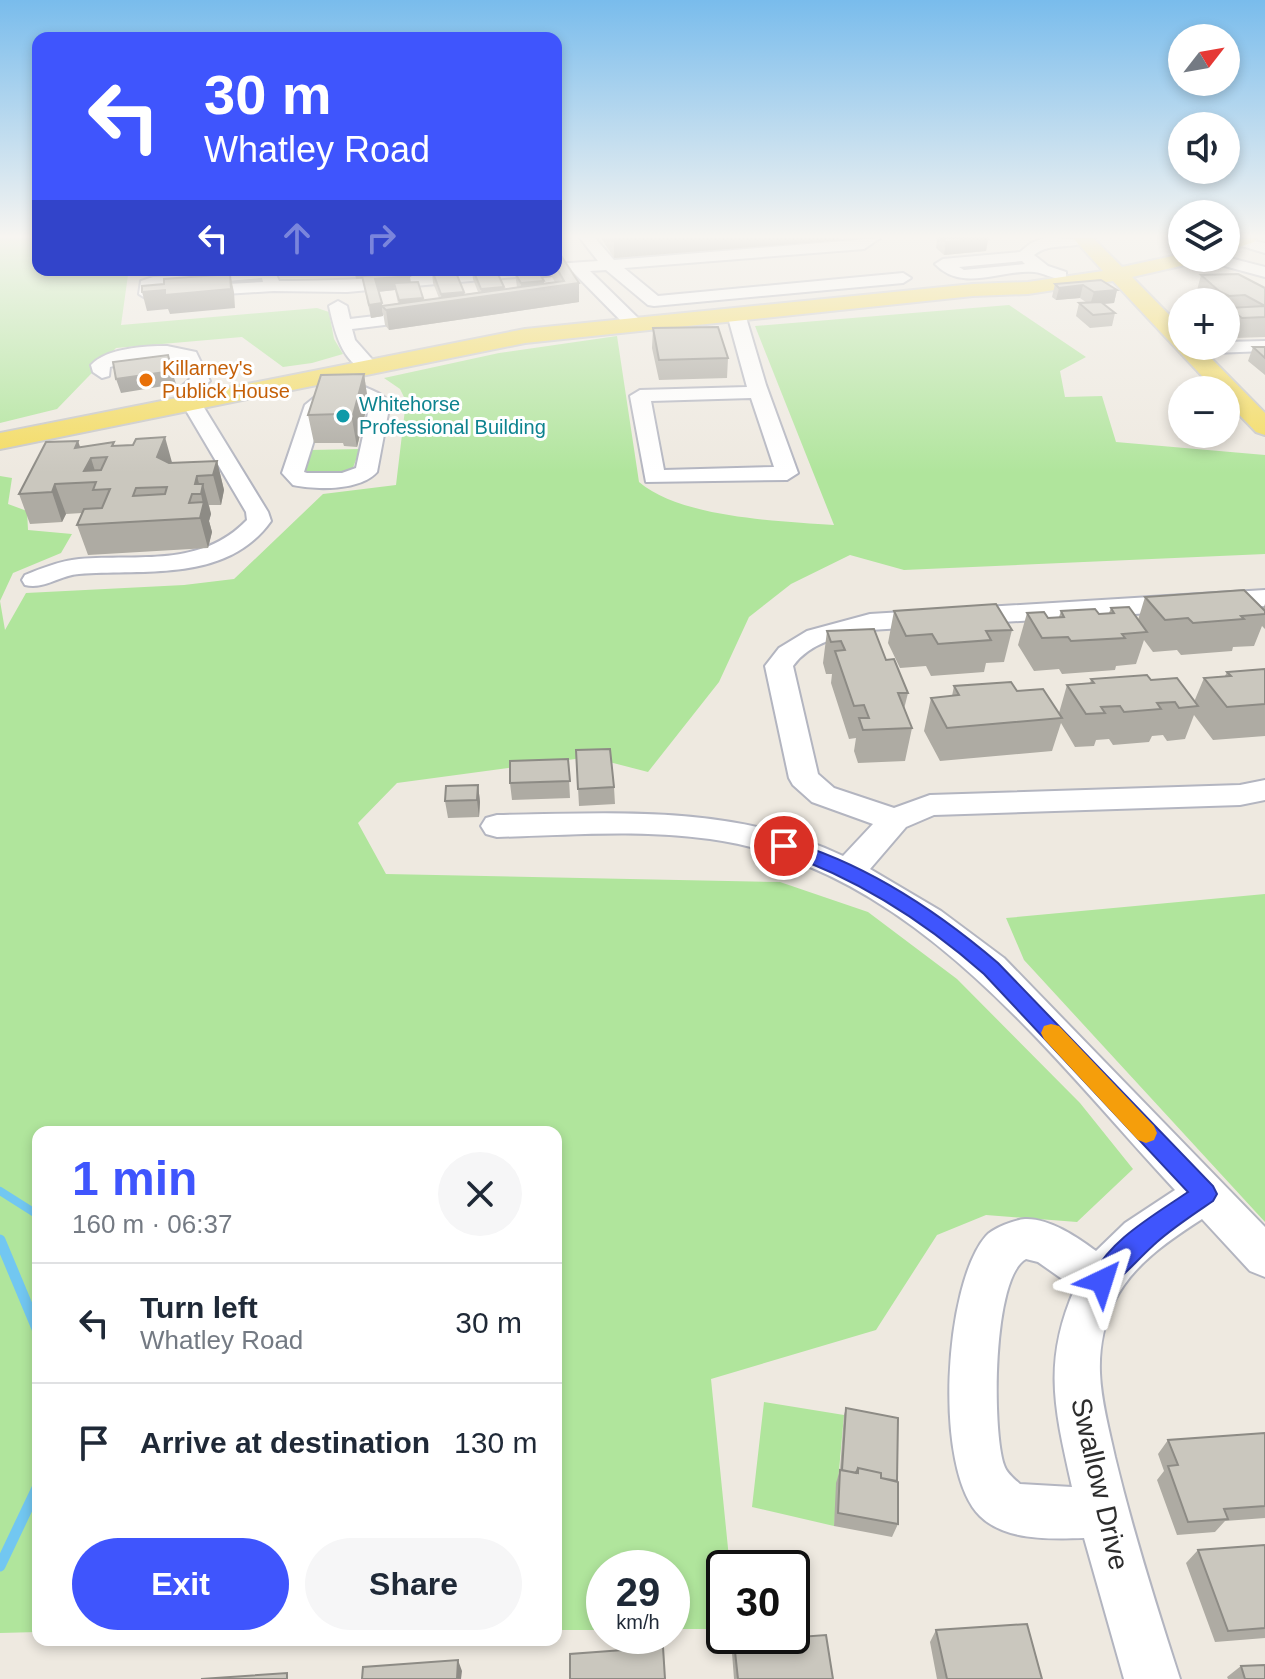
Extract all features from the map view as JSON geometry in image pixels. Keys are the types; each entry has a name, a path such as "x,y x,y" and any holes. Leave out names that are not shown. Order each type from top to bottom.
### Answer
{"main road":[{"path":"0,441 195,401 329,382 369,366 525,336 712,316"},
{"path":"1200,360 1265,427"}],"street":[{"path":"341,316 346,341 369,366"},
{"path":"360,316 374,346 395,361"},
{"path":"340,325 416,316"},
{"path":"638,316 644,323"},
{"path":"737,316 758,392 787,473 654,477 640,396 758,392"},
{"path":"1240,346 1265,346"},
{"path":"34,580 70,567 162,564 203,559 231,550 259,521 195,401 192,386 200,381 189,356 175,351 119,357 100,365 102,372"},
{"path":"329,382 372,396 380,403 366,472 360,477 345,480 301,480 293,473 315,405 329,382"},
{"path":"220,451 204,471 238,480"},
{"path":"895,820 823,795 804,778 779,666 794,647 848,627 902,618 1265,598"},
{"path":"847,873 895,820 911,811 949,803 1240,795 1265,790"},
{"path":"497,826 647,823 711,828 741,834 814,856 921,913 991,968 1265,1257"},
{"name":"Swallow Drive","path":"1152,1679 1102,1512 1077,1378 1078,1349 1090,1302 1111,1266 1152,1230 1205,1194"},
{"path":"1102,1281 1039,1242 1024,1239 1011,1242 1002,1249 982,1295 972,1378 979,1465 994,1494 1006,1505 1019,1510 1102,1512"}],"green space":[{"path":"0,316 122,316 121,325 221,316 330,316 334,339 343,354 283,367 242,337 116,348 57,409 0,423"},
{"path":"872,316 1026,316 1086,357 1060,371 1065,397 1102,396 1116,442 1265,455 1265,554 904,570 850,555 791,584 749,617 719,682 648,772 590,757 397,783 358,823 386,874 780,882 868,912 957,979 1080,1103 1133,1169 1077,1222 986,1215 937,1235 876,1330 711,1379 728,1550 706,1550 706,1629 690,1629 690,1550 586,1550 586,1630 562,1630 562,1126 32,1126 32,1632 0,1633 0,601 5,630 26,593 184,585 234,579 323,494 396,485 406,401 400,389 384,378 499,353 617,336 639,482 679,503 732,516 834,525 755,326"},
{"path":"360,449 351,473 313,476 303,472 310,450"},
{"path":"0,476 12,478 8,504 27,511 28,530 72,534 61,553 13,573 0,601"},
{"path":"1265,894 1265,1222 1024,960 1006,918"},
{"path":"764,1402 844,1415 834,1526 752,1507"}],"building":[{"path":"718,327 728,358 659,360 653,328"},
{"path":"1253,347 1265,347 1265,358"},
{"path":"168,355 172,371 116,379 113,362"},
{"path":"364,374 352,419 339,418 340,414 308,415 321,375"},
{"path":"165,437 157,457 169,463 217,461 213,475 197,476 195,484 203,484 201,494 192,494 189,503 204,502 200,518 77,525 84,509 102,508 110,489 93,490 96,482 55,484 52,492 19,494 46,442 78,441 75,448 114,442 112,446 133,445 136,439","holes":["107,457 101,470 84,471 91,458","167,487 165,494 133,496 136,488"]},
{"path":"1244,590 1265,614 1193,623 1188,618 1165,620 1145,597"},
{"path":"996,604 1012,630 986,631 991,640 938,644 932,634 906,636 894,611"},
{"path":"1129,607 1147,632 1122,634 1125,638 1071,641 1068,637 1042,638 1027,613 1044,612 1048,618 1064,617 1061,611 1095,609 1099,614 1114,613 1111,608"},
{"path":"874,629 886,660 894,659 908,693 898,693 912,728 863,730 859,718 869,718 864,705 854,706 835,651 845,650 841,641 831,642 827,631"},
{"path":"1265,669 1265,704 1227,707 1204,678 1231,676 1227,672"},
{"path":"1147,675 1151,680 1177,678 1198,706 1179,708 1175,702 1157,703 1161,709 1124,712 1120,706 1101,707 1105,713 1086,714 1067,685 1094,683 1091,679"},
{"path":"1011,682 1017,691 1043,689 1062,718 947,728 931,698 959,695 954,686"},
{"path":"610,749 614,787 578,789 576,750"},
{"path":"568,759 570,781 510,783 510,761"},
{"path":"478,785 477,800 445,801 446,786"},
{"path":"846,1408 898,1418 897,1481 881,1478 881,1473 858,1468 856,1473 842,1470"},
{"path":"1265,1433 1265,1506 1224,1509 1228,1519 1188,1522 1168,1466 1178,1465 1168,1440"},
{"path":"858,1468 881,1473 881,1478 898,1482 898,1524 838,1513 840,1470 858,1473"},
{"path":"1265,1545 1265,1628 1228,1631 1198,1550"},
{"path":"1027,1624 1042,1679 947,1679 936,1630"},
{"path":"826,1635 833,1679 738,1679 735,1654 810,1654 810,1636"},
{"path":"570,1654 663,1654 665,1679 570,1679"},
{"path":"458,1660 457,1679 362,1679 363,1667"},
{"path":"1265,1665 1265,1679 1245,1679 1241,1666"},
{"path":"287,1673 287,1679 201,1679"}],"waterway":[{"path":"0,1191 32,1211"},
{"path":"0,1240 32,1317"},
{"path":"0,1566 32,1499"}],"slow traffic":[{"path":"1051,1033 1146,1133"}],"place":[{"name":"Killarney's Publick House","path":"146,380"},
{"name":"Whitehorse Professional Building","path":"343,416"}],"route":[{"path":"784,846 814,856 886,892 954,937 991,968 1205,1194 1152,1230 1111,1266 1102,1281"}]}
